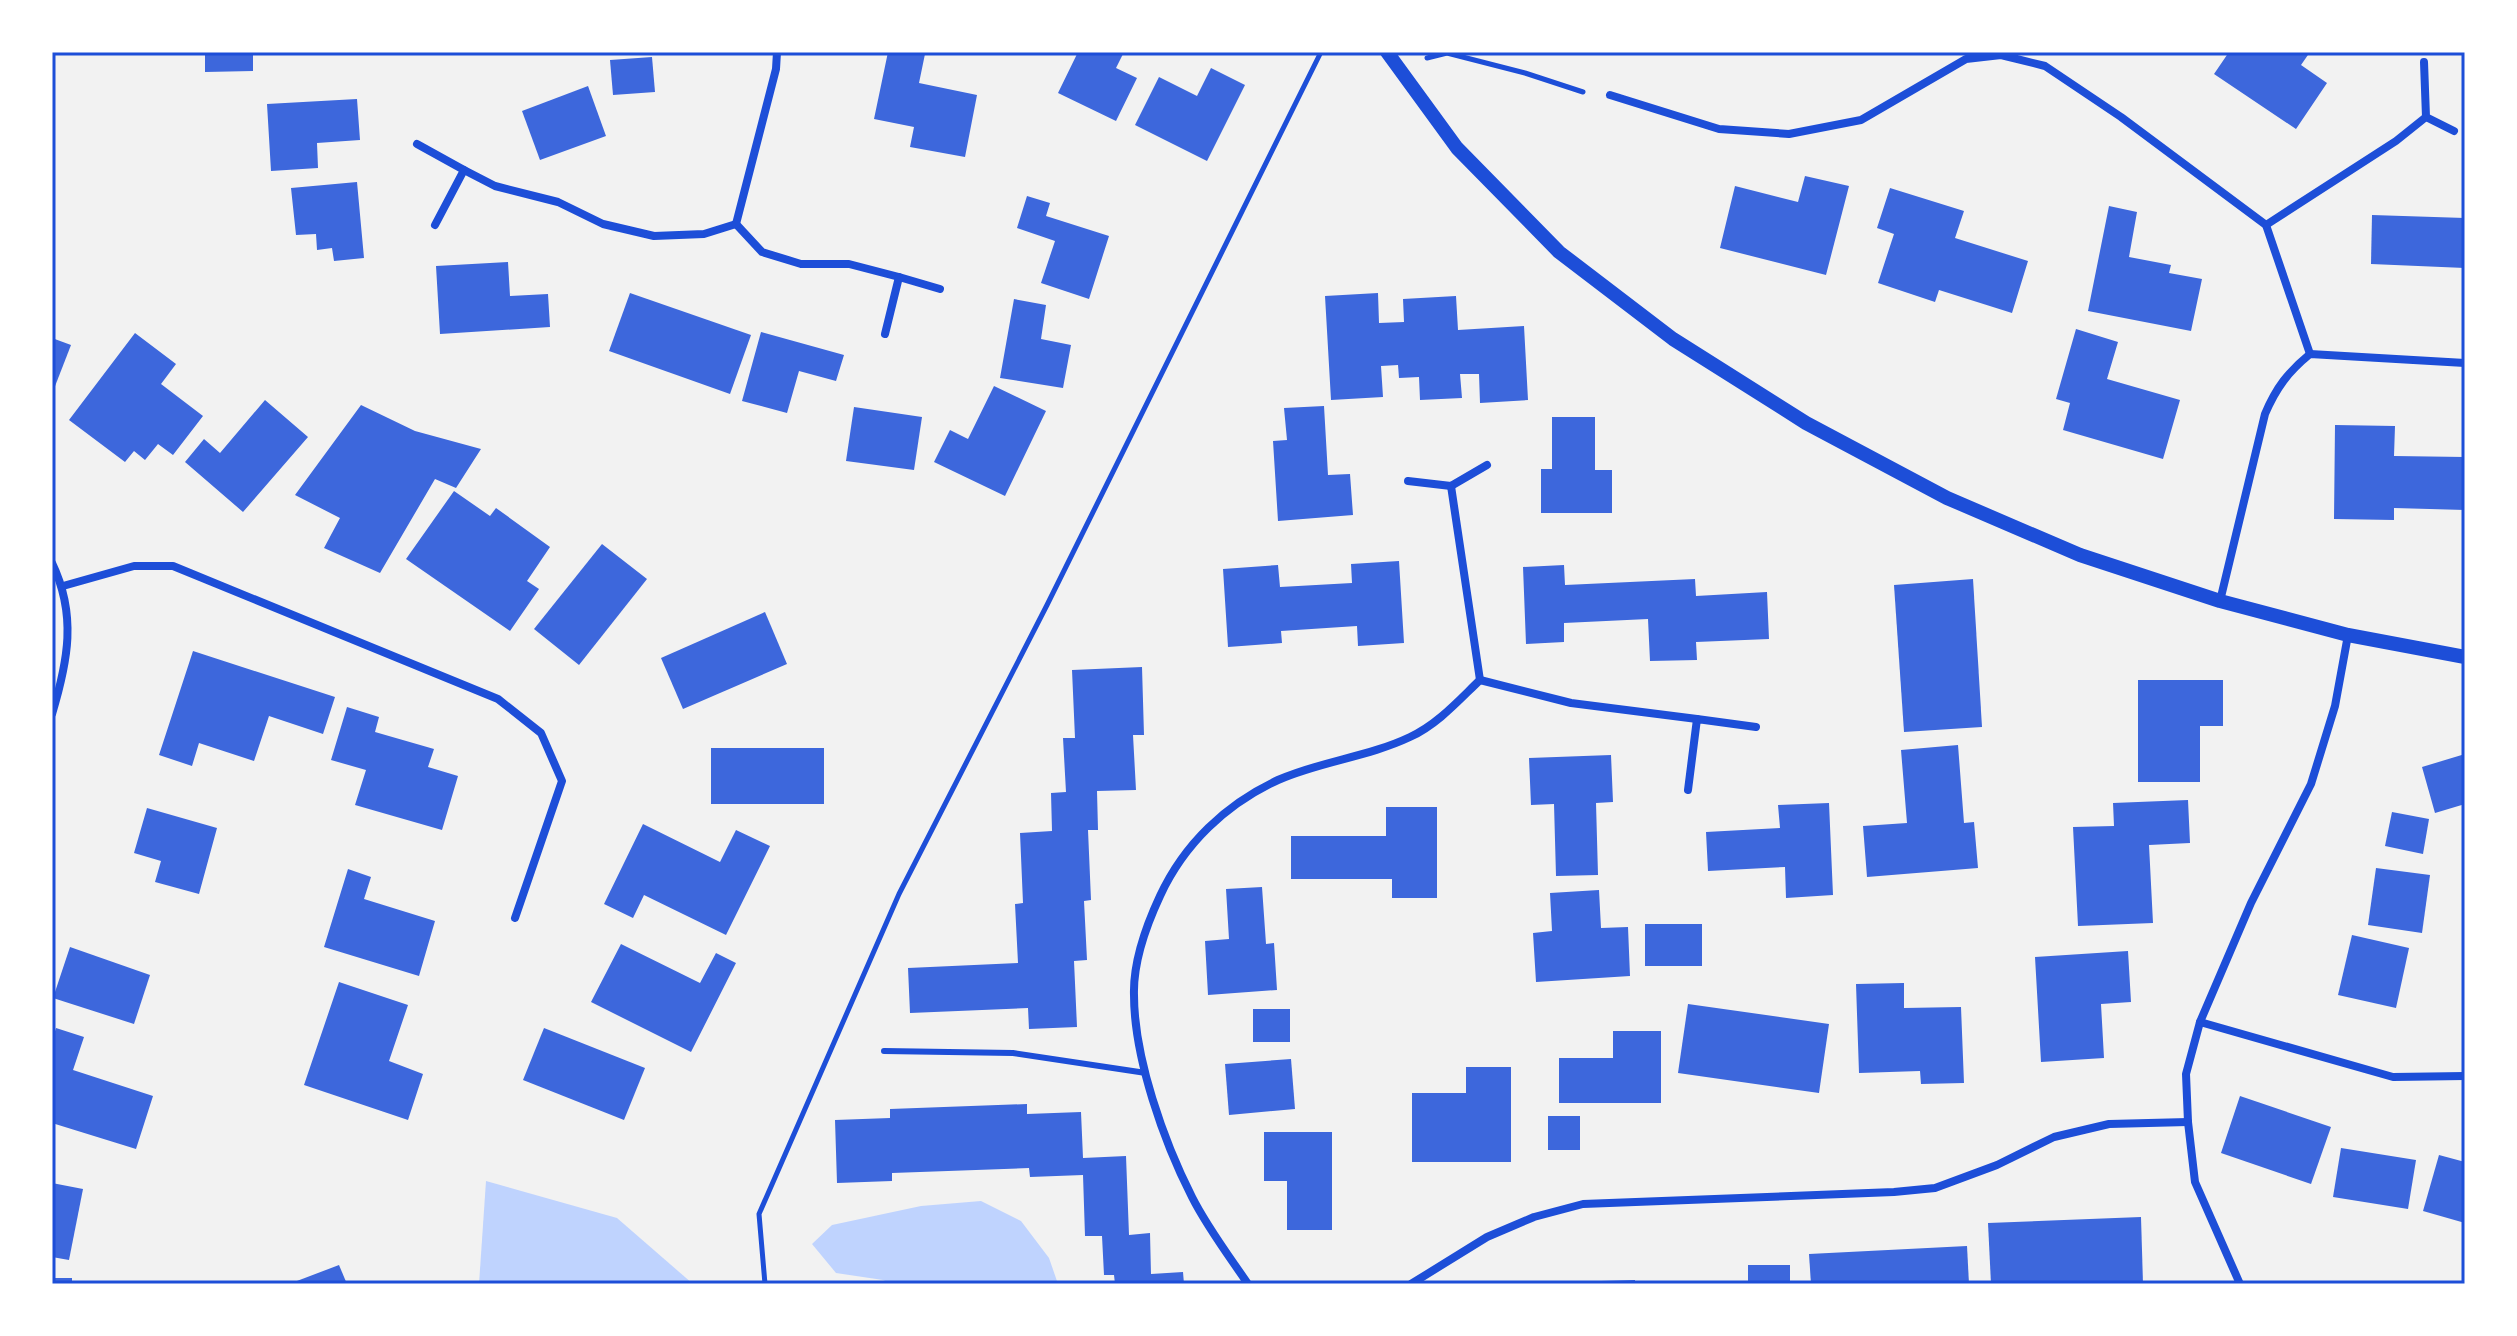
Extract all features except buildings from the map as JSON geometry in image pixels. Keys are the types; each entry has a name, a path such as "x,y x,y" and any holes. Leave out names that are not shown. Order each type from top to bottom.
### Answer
{"street":[{"path":"736,224 773,83 777,52"},
{"path":"1387,52 1457,148 1559,252 1673,339 1806,423 1947,498 2080,555 2220,601 2348,635 2465,657"},
{"path":"1610,95 1719,129 1789,134 1861,120 1966,59 2001,55 2045,66 2121,117 2266,225 2310,354"},
{"path":"2424,62 2426,117"},
{"path":"2426,117 2454,131"},
{"path":"2266,225 2396,141 2426,117"},
{"path":"417,144 495,186 558,202 603,224 654,236 704,234 736,224"},
{"path":"435,225 464,170"},
{"path":"736,224 762,252 801,264 849,264 940,289"},
{"path":"885,334 899,277"},
{"path":"2220,601 2265,414 2277,387 2290,370 2310,354 2465,363"},
{"path":"1408,481 1451,486 1487,465"},
{"path":"1451,486 1480,680"},
{"path":"52,563 63,586 70,633 52,714"},
{"path":"63,586 134,566 173,566 498,699 541,733 562,781 515,918"},
{"path":"2240,1284 2195,1182 2186,1074 2200,1022 2251,903 2311,784 2335,706 2348,635"},
{"path":"1480,680 1571,703 1756,727"},
{"path":"1248,1284 1193,1200 1172,1155 1146,1073 1137,1033 1133,992 1139,953 1154,909 1173,868 1202,833 1237,804 1277,781 1326,761 1377,749 1412,736 1442,716 1480,680"},
{"path":"1688,790 1697,719"},
{"path":"2200,1022 2393,1077 2465,1076"},
{"path":"1411,1284 1487,1237 1534,1217 1583,1204 1935,1188 1997,1165 2054,1137 2109,1124 2188,1122"}],"lane":[{"path":"884,1051 1013,1053 1146,1073"}],"path":[{"path":"765,1284 759,1214 899,894 1047,605 1321,52"},
{"path":"1395,66 1447,53 1585,92 1610,95"}],"water":[{"path":"486,1181 617,1218 693,1284 479,1284"},
{"path":"981,1201 1021,1221 1049,1258 1058,1284 892,1284 836,1273 812,1244 832,1225 921,1206"}]}
